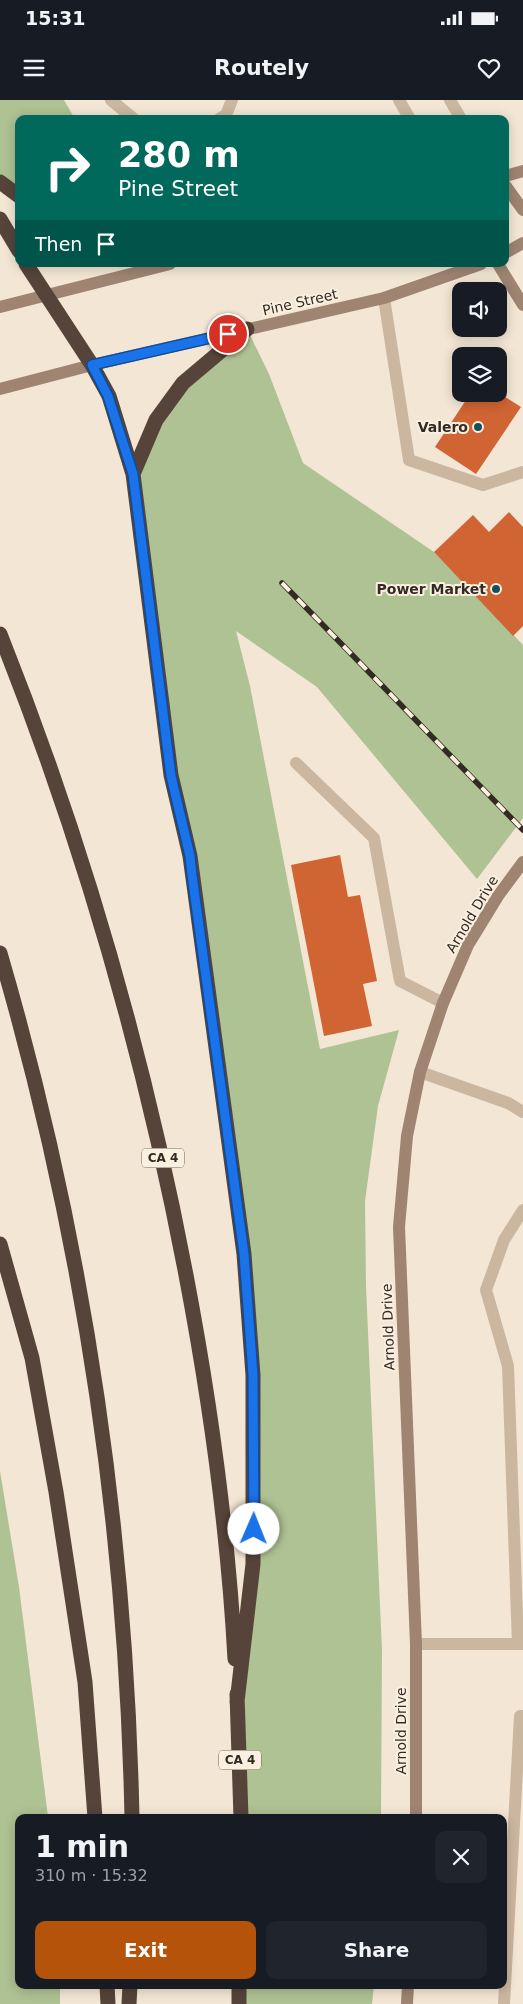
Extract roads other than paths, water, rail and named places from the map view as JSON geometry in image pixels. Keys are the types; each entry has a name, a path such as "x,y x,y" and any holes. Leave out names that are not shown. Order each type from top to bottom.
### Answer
{"highway":[{"path":"0,182 15,193"},
{"path":"0,219 15,244"},
{"path":"28,267 92,365 108,396 133,474 171,776 190,856 244,1254 253,1375 253,1564 237,1702"},
{"path":"133,474 156,420 183,383 247,329"},
{"name":"CA 4","path":"0,634 43,746 102,923 138,1055 168,1180 193,1311 213,1438 228,1569 237,1702 241,1814"},
{"path":"0,953 27,1049 58,1176 94,1371 119,1578 128,1700 132,1814"},
{"path":"0,1244 32,1358 56,1492 85,1682 95,1814"},
{"path":"107,1989 108,2004"},
{"path":"129,2004 130,1989"},
{"path":"239,1989 239,2004"}],"street":[{"path":"111,100 129,115"},
{"path":"226,115 232,100"},
{"path":"399,100 408,115"},
{"path":"450,100 459,115"},
{"path":"509,175 523,171"},
{"path":"509,191 523,210"},
{"path":"509,251 523,243"},
{"path":"0,307 158,267"},
{"name":"Pine Street","path":"0,389 92,365 384,298 472,267"},
{"path":"500,267 523,305"},
{"path":"384,298 409,460 483,485 523,472"},
{"path":"296,763 374,838 400,981 443,1003"},
{"name":"Arnold Drive","path":"416,1814 416,1644 399,1227 407,1136 420,1072 443,1003 468,945 498,896 523,862"},
{"path":"420,1072 508,1103 523,1112"},
{"path":"416,1644 520,1644 508,1366 486,1290 504,1240 523,1210"},
{"path":"507,1950 520,1716 523,1716"},
{"path":"407,2004 408,1989"},
{"path":"504,2004 505,1989"}],"railway":[{"path":"282,583 523,830"}],"place":[{"name":"Valero","path":"478,427"},
{"name":"Power Market","path":"496,589"}]}
